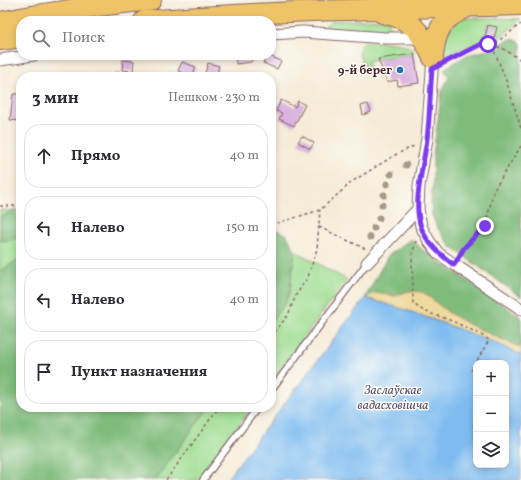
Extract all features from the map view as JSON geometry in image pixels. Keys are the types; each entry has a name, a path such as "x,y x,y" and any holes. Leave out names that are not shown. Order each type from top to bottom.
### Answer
{"highway":[{"path":"30,16 50,12 151,0"},
{"path":"210,16 521,4"},
{"path":"432,63 434,42 443,23 449,17 468,6"},
{"path":"362,9 397,16 412,26 424,38 432,63"},
{"path":"0,22 16,19"},
{"path":"0,40 16,38"}],"street":[{"path":"276,34 303,32 386,38 424,38"},
{"path":"0,60 16,58"},
{"path":"432,63 427,139 419,186 418,209 421,226 429,242 438,253 521,309"},
{"path":"367,263 418,209"}],"lane":[{"path":"276,383 367,263"},
{"path":"203,480 254,412"}],"path":[{"path":"432,63 483,43 493,45 521,24"},
{"path":"488,44 502,48 521,60"},
{"path":"492,46 505,77 521,128"},
{"path":"276,223 320,210 352,181 394,155 427,139"},
{"path":"454,265 464,248 485,226 494,190 521,146"},
{"path":"0,206 16,206"},
{"path":"276,330 288,314 296,295 308,277 317,249 320,210"},
{"path":"319,226 375,253"},
{"path":"421,226 412,255 413,303 421,310 447,319 478,333 489,340 471,371"},
{"path":"166,480 215,412"}],"green space":[{"path":"461,18 521,19 493,44 497,27 488,24 483,42 444,56 440,49 444,36"},
{"path":"388,19 390,27 384,32 321,30 332,21"},
{"path":"513,39 521,43 521,297 450,246 437,227 432,215 431,203 433,156 442,91 449,77 444,69 467,55 492,49 508,40"},
{"path":"365,41 390,42 408,46 413,49 414,54 368,61 370,71 367,70 359,52"},
{"path":"0,210 16,211 16,261 0,271"},
{"path":"16,210 16,238 6,241 0,240 0,217"},
{"path":"276,230 286,234 295,251 290,291 286,302 276,315"},
{"path":"411,239 425,252 521,317 521,348 466,323 408,291 395,296 387,294 365,298 388,256"},
{"path":"295,251 347,280 276,374 276,315 286,302 290,291"},
{"path":"16,261 16,412 205,412 155,480 0,480 0,271"},
{"path":"205,412 248,412 197,480 155,480"}],"sand":[{"path":"408,291 423,292 449,313 466,323 521,348 521,355 483,338 405,310 365,298 374,293 395,296"}],"water":[{"name":"Заслаўскае вадасховішча","path":"365,298 403,309 489,340 521,355 521,480 226,480"}],"building":[{"path":"488,25 497,27 493,44 484,42"},
{"name":"9-й берег","path":"414,54 419,83 398,86 397,80 387,82 378,59"},
{"path":"276,59 281,61 277,69 263,63 264,60"},
{"path":"123,60 134,61 133,71 122,70"},
{"path":"236,60 252,60 251,62 236,64"},
{"path":"182,62 196,67 194,72 178,71"},
{"path":"208,63 219,66 217,72 205,72"},
{"path":"13,94 16,94 16,121 10,120"},
{"path":"281,100 295,107 298,101 305,105 294,126 279,119 282,113 276,111"},
{"path":"368,104 371,112 363,115 361,106"},
{"path":"302,136 314,143 310,149 298,142"}],"place":[{"name":"9-й берег","path":"400,70"}],"route":[{"path":"485,226 464,248 454,265 438,253 429,242 421,226 418,209 419,186 427,139 432,69 483,43 488,44"}]}
